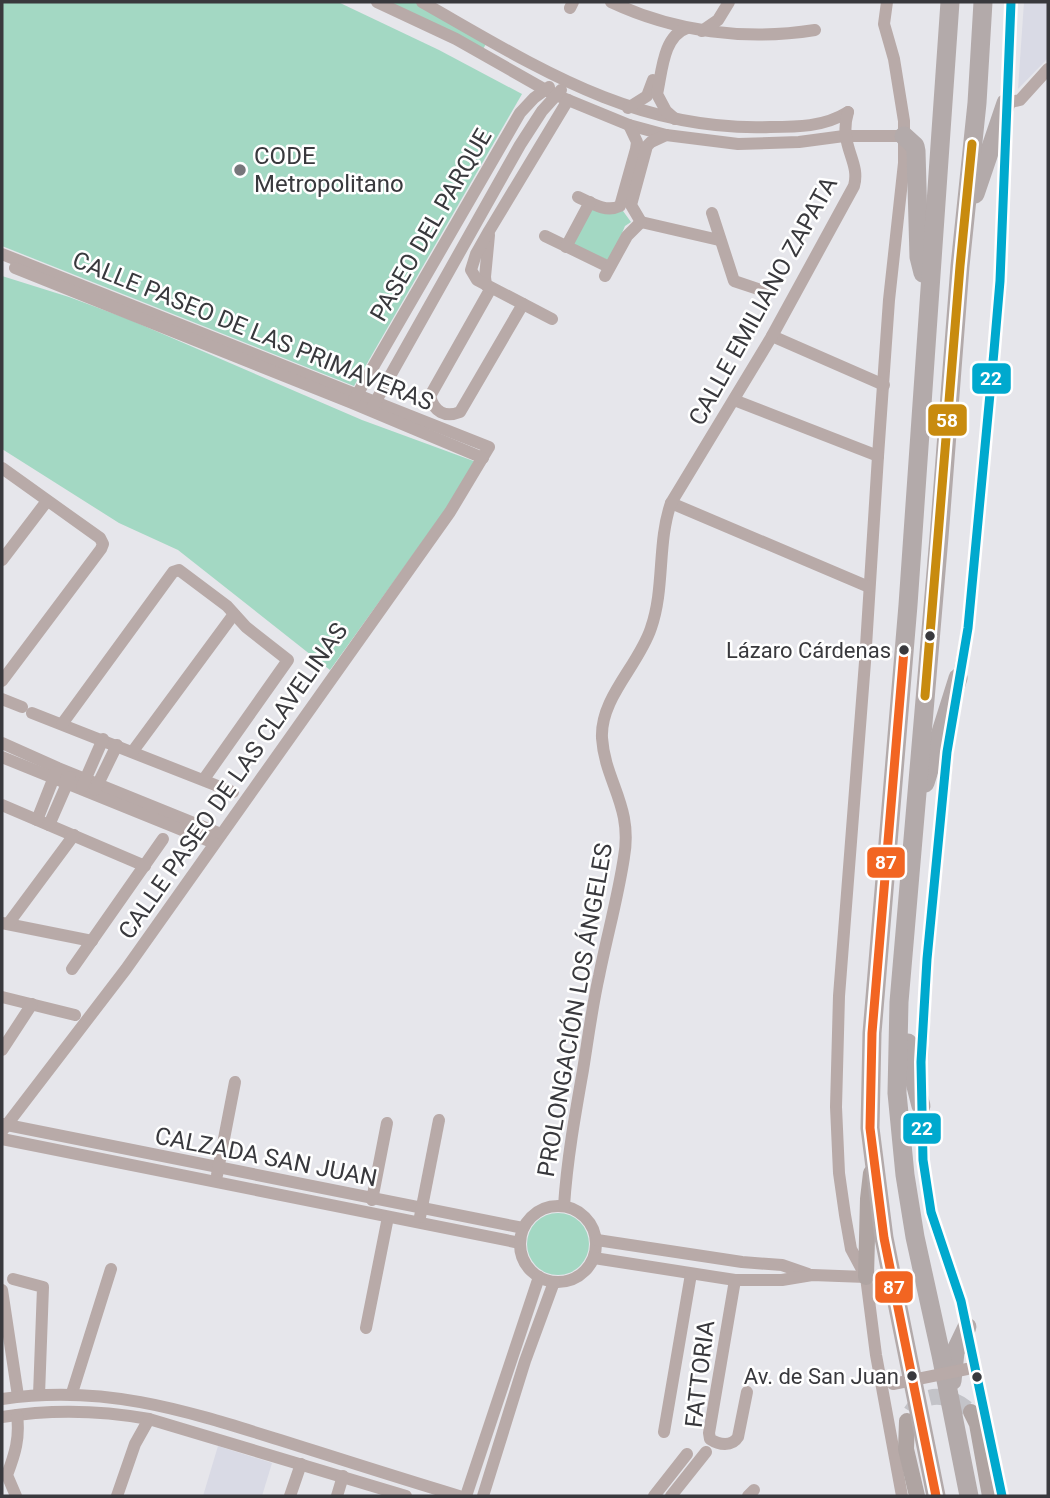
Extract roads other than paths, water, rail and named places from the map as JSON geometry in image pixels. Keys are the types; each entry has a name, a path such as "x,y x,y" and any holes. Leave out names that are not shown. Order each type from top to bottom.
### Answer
{"highway":[{"path":"936,1496 884,1238 870,1128 872,1033 908,605 950,2"},
{"path":"969,1496 915,1237 905,1175 897,1093 899,1002 963,228 977,103 983,2"},
{"path":"963,228 1006,103"},
{"path":"904,136 915,146 916,151 919,257 928,298"},
{"path":"915,810 958,678"},
{"path":"910,875 916,905 908,1047 921,1106"},
{"path":"950,1403 955,1352 967,1327"}],"main road":[{"path":"866,1277 868,1199 873,1156"},
{"path":"971,1412 977,1424 990,1496"},
{"path":"907,1420 906,1449 917,1496"}],"street":[{"path":"377,2 456,39 556,95 629,125 666,135 728,143 772,144 844,136 904,136"},
{"path":"422,2 564,80 628,108 728,127 818,124 817,140"},
{"path":"611,2 652,19 702,31 790,34 815,30"},
{"path":"887,2 884,24 894,58 904,136 902,193 889,300 836,1062 839,1173 845,1215 851,1249 866,1277 876,1355 902,1496"},
{"path":"1002,1496 961,1301 931,1212 923,1160 921,1062 927,959 947,752 968,628 995,351 1011,2"},
{"path":"702,31 718,20 725,5"},
{"path":"725,5 727,21 739,34"},
{"path":"628,108 650,92 659,61 664,32 652,19"},
{"path":"675,119 666,111 657,94 671,40 676,33 687,28"},
{"path":"1006,103 1020,100 1048,68"},
{"name":"PASEO DEL PARQUE","path":"489,286 477,279 471,270 476,254 564,80"},
{"name":"PASEO DEL PARQUE","path":"355,399 520,113 534,98 556,95"},
{"name":"PASEO DEL PARQUE","path":"373,406 520,145 556,95"},
{"name":"CALLE EMILIANO ZAPATA","path":"671,503 772,336 854,186 857,175 844,136 848,112 830,122 818,124"},
{"path":"625,206 637,142 629,125"},
{"path":"728,127 728,143"},
{"path":"625,206 647,146 659,136 666,135"},
{"path":"566,247 584,200 604,208 625,206"},
{"path":"625,206 641,222 719,240"},
{"path":"712,213 734,281 767,292"},
{"path":"545,236 607,271 627,236 641,222"},
{"path":"445,240 461,248"},
{"name":"CALLE PASEO DE LAS PRIMAVERAS","path":"2,254 355,399"},
{"name":"CALLE PASEO DE LAS PRIMAVERAS","path":"2,263 373,406 486,453"},
{"path":"523,304 460,412 448,415 442,413 432,403 430,396 489,286 552,319"},
{"path":"772,336 884,385"},
{"path":"734,400 878,456"},
{"name":"CALLE PASEO DE LAS CLAVELINAS","path":"3,1127 126,969 450,512 486,453"},
{"path":"2,468 100,538 103,544 2,681"},
{"path":"2,560 47,500"},
{"path":"671,503 869,587"},
{"name":"PROLONGACIÓN LOS ÁNGELES","path":"564,1206 567,1164 598,980 626,838 623,807 602,738 603,722 609,705 640,654 651,629 657,608 665,520 671,503"},
{"path":"62,724 173,572 179,570 227,606 246,627 288,660 204,779"},
{"path":"133,751 234,614"},
{"path":"2,699 233,792"},
{"path":"90,787 103,740"},
{"path":"2,743 69,779 218,839"},
{"path":"90,787 117,745"},
{"path":"2,757 56,773"},
{"path":"37,820 56,773"},
{"path":"49,825 69,779"},
{"path":"2,805 145,866"},
{"path":"74,835 5,923 92,941"},
{"path":"72,969 163,839"},
{"path":"2,997 75,1014"},
{"path":"2,1050 32,1004"},
{"path":"216,1182 235,1082"},
{"path":"419,1224 439,1120"},
{"path":"372,1200 387,1123"},
{"name":"CALZADA SAN JUAN","path":"3,1127 523,1228"},
{"name":"CALZADA SAN JUAN","path":"2,1139 520,1243"},
{"path":"564,1206 582,1214 597,1240 594,1258 578,1277 554,1282 538,1277 527,1266 520,1243 523,1228 530,1218 540,1210 564,1206"},
{"path":"366,1328 388,1217"},
{"path":"597,1240 742,1262 782,1265 812,1275"},
{"path":"594,1258 735,1280 782,1280 812,1275 866,1277"},
{"path":"72,1394 111,1269"},
{"path":"664,1432 691,1274"},
{"path":"466,1496 538,1277"},
{"path":"13,1279 43,1287 40,1395"},
{"name":"FATTORIA","path":"735,1280 710,1439 734,1443 738,1437 747,1392"},
{"path":"483,1496 525,1361 554,1282"},
{"path":"2,1290 18,1396"},
{"path":"893,1384 967,1369"},
{"path":"2,1399 72,1394 112,1396 152,1403 459,1496"},
{"path":"8,1416 74,1410 110,1412 143,1418 405,1496"},
{"path":"8,1416 19,1430 17,1449 7,1475 16,1496"},
{"path":"117,1496 143,1418"},
{"path":"219,1439 225,1423"},
{"path":"671,1496 706,1452"},
{"path":"654,1496 687,1454"},
{"path":"290,1496 300,1464"},
{"path":"337,1496 343,1476"}],"tunnel":[{"path":"911,1412 917,1404 932,1397 956,1402 971,1412"}],"place":[{"name":"CODE Metropolitano","path":"240,170"},
{"name":"Lázaro Cárdenas","path":"904,650"},
{"name":"Av. de San Juan","path":"912,1376"}]}
